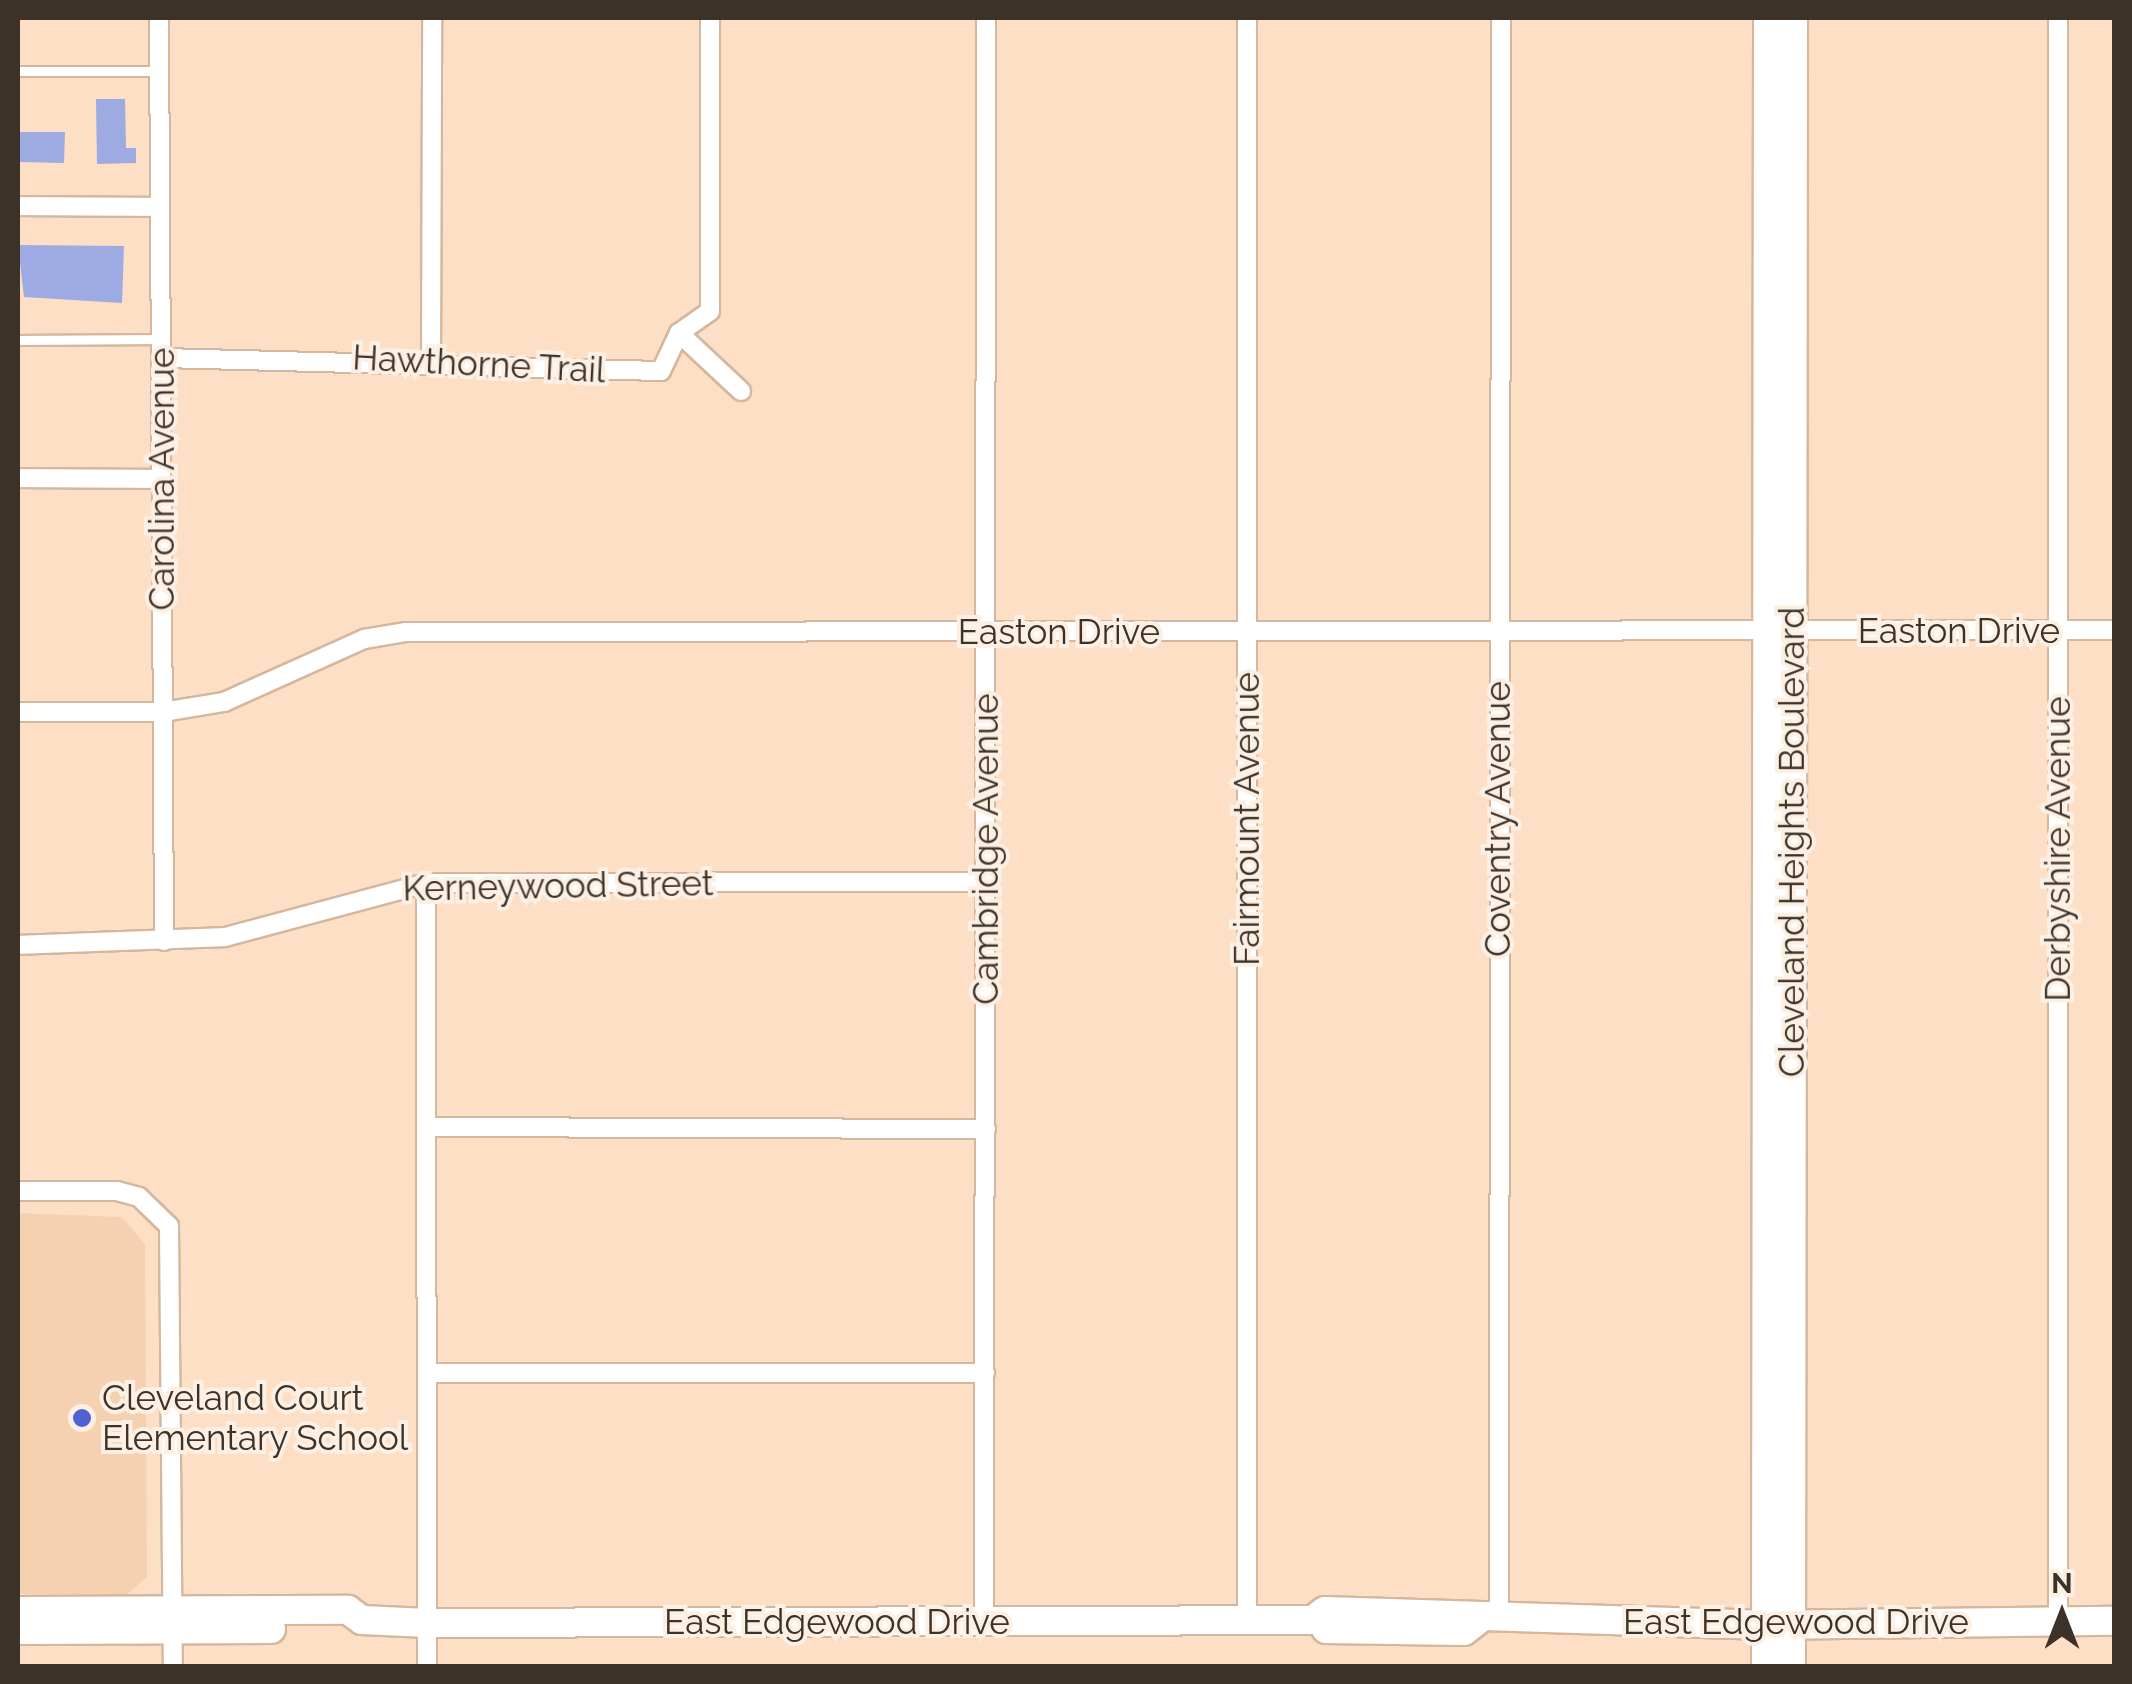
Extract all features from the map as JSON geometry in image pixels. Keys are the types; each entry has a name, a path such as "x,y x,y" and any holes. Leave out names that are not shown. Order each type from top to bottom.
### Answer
{"street":[{"name":"Carolina Avenue","path":"159,18 164,941"},
{"path":"430,360 432,18"},
{"name":"Hawthorne Trail","path":"162,358 430,360 466,370 661,371 679,333 710,311 710,18"},
{"name":"Cambridge Avenue","path":"984,1621 986,18"},
{"name":"Fairmount Avenue","path":"1246,1620 1248,18"},
{"name":"Coventry Avenue","path":"1489,1620 1501,18"},
{"name":"Cleveland Heights Boulevard","path":"1768,18 1780,170"},
{"name":"Cleveland Heights Boulevard","path":"1791,1666 1780,1624 1778,631 1780,170 1793,18"},
{"name":"Derbyshire Avenue","path":"2058,18 2058,1621"},
{"path":"18,206 160,207"},
{"path":"679,333 740,391"},
{"path":"18,478 160,478"},
{"name":"Easton Drive","path":"18,712 163,712 224,702 364,639 406,632 2114,630"},
{"name":"Kerneywood Street","path":"18,945 164,941 237,934 426,883 986,882"},
{"path":"426,883 430,1128 427,1666"},
{"path":"430,1128 986,1129"},
{"path":"18,1191 117,1191 139,1198 169,1226 173,1666"},
{"path":"427,1374 986,1374"},
{"name":"East Edgewood Drive","path":"18,1611 349,1629 362,1620 1312,1620 1325,1611 1466,1611 1489,1620 1780,1624 2114,1621"},
{"name":"East Edgewood Drive","path":"18,1630 173,1620"},
{"name":"Cleveland Heights Boulevard","path":"1766,1666 1780,1624"}],"lane":[{"path":"18,71 159,72"},
{"path":"18,340 162,339"}],"shaded area":[{"name":"Cleveland Court Elementary School","path":"18,1213 122,1217 145,1244 147,1577 126,1595 18,1594"}],"building":[{"path":"96,99 125,99 126,148 136,148 136,163 97,164"},
{"path":"18,132 65,132 64,163 18,162"},
{"path":"18,245 124,246 122,303 24,297"}],"place":[{"name":"Cleveland Court Elementary School","path":"82,1418"}]}
